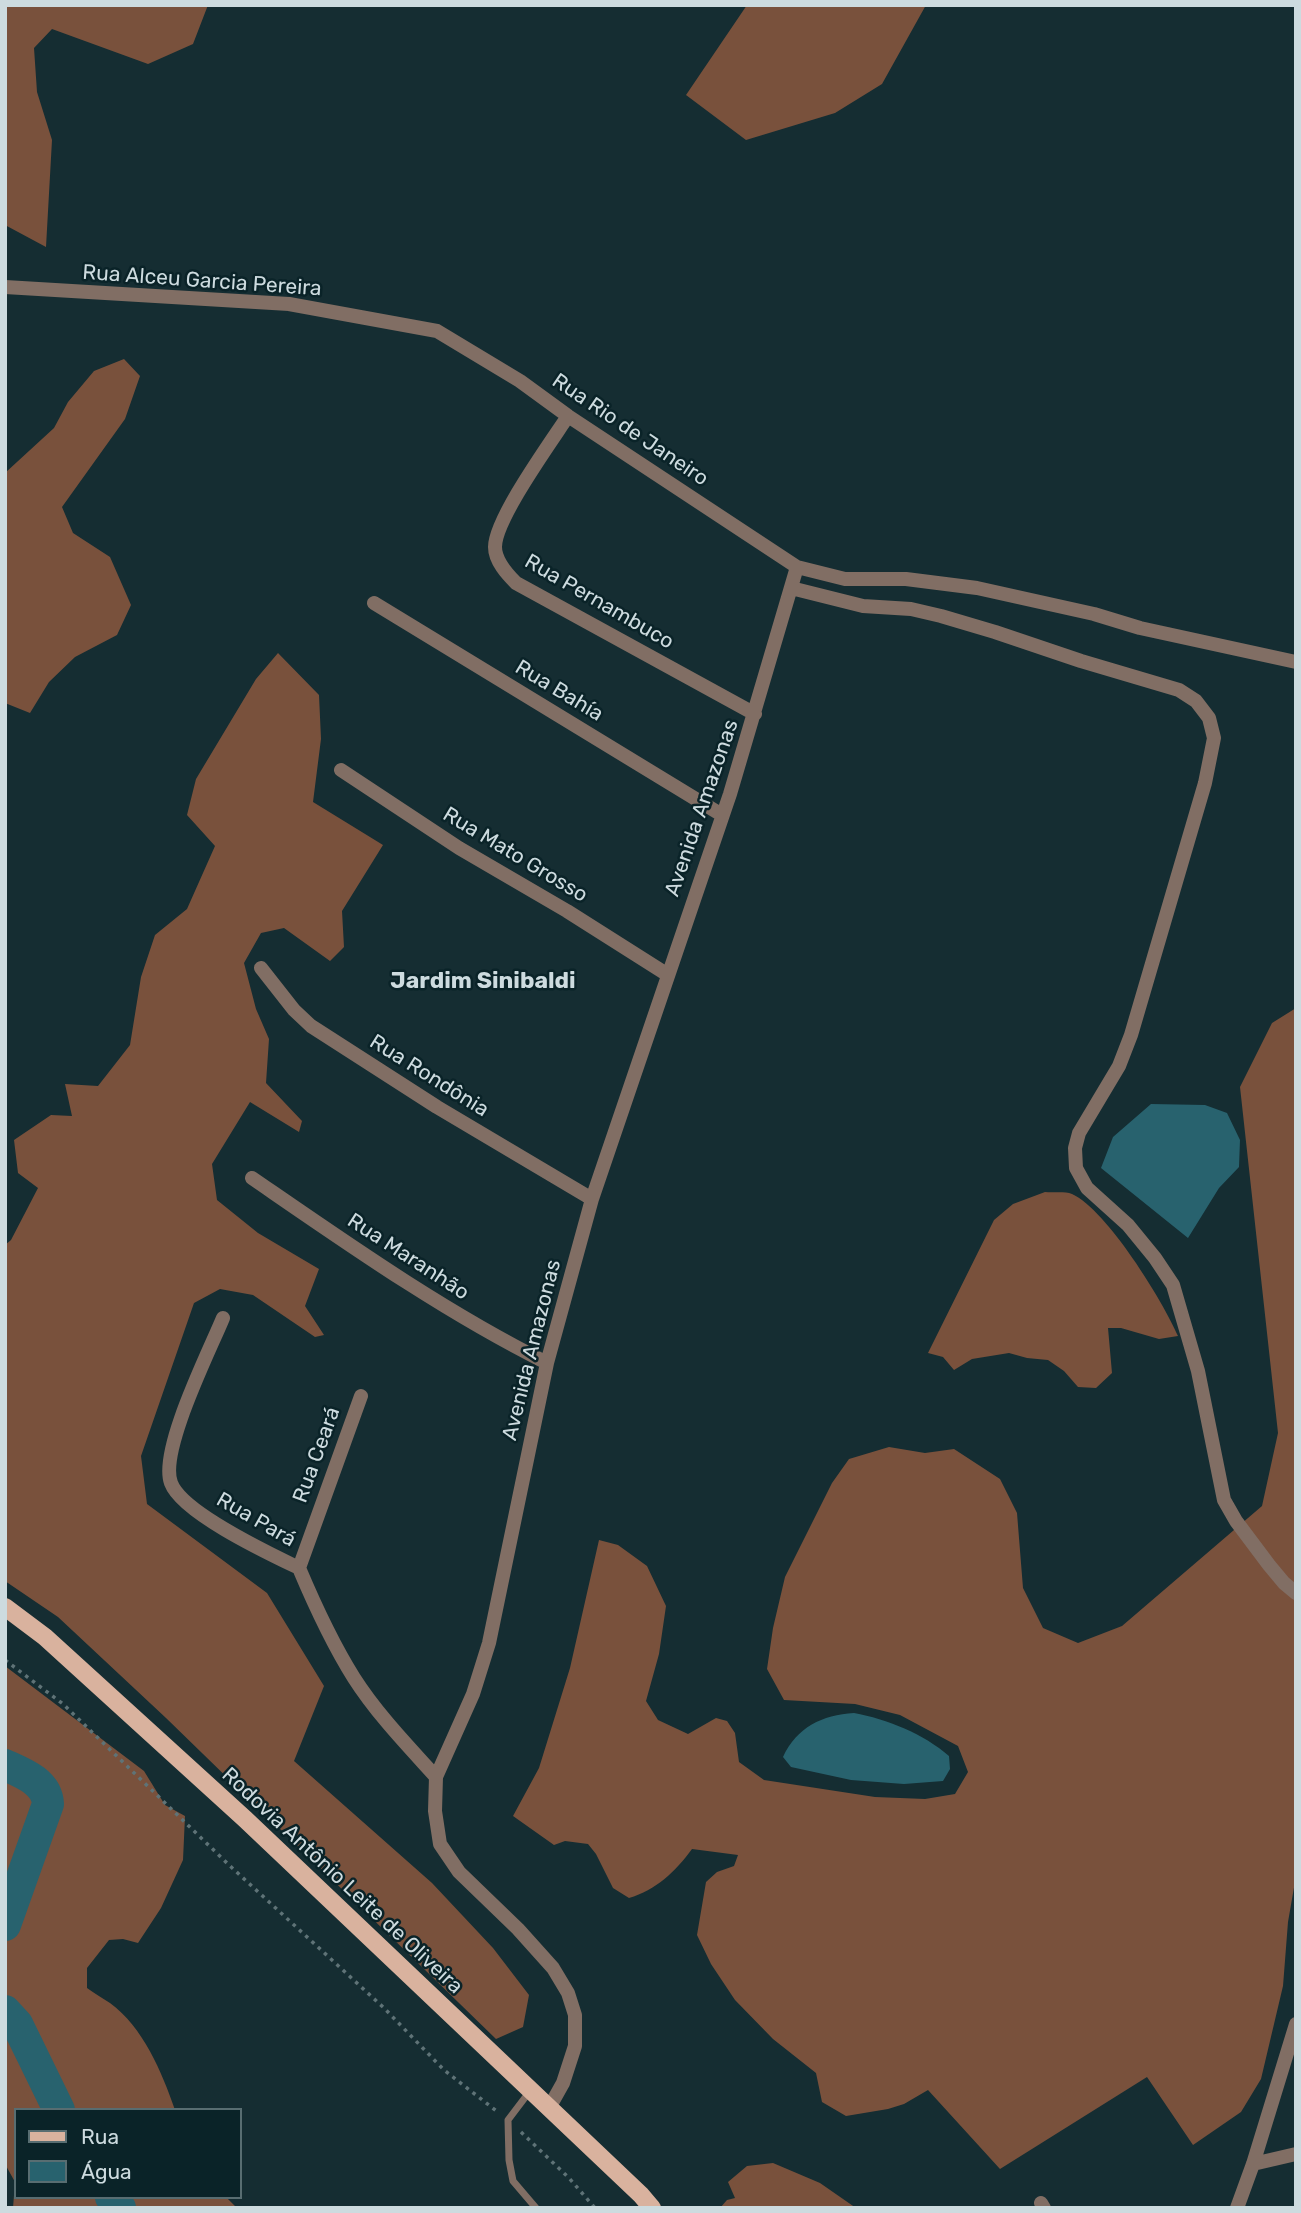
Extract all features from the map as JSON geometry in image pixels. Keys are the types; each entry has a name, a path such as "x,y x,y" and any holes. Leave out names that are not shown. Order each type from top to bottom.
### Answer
{"main road":[{"name":"Rodovia Antônio Leite de Oliveira","path":"5,1608 45,1637 245,1819 646,2201 663,2208"}],"street":[{"name":"Rua Alceu Garcia Pereira","path":"5,287 289,304 437,331"},
{"name":"Rua Rio de Janeiro","path":"437,331 520,381 797,567 845,579 906,579 977,588 1083,611 1140,628 1296,662"},
{"name":"Rua Pernambuco","path":"568,415 502,522 495,548 506,572 516,583 755,714"},
{"name":"Avenida Amazonas","path":"549,2108 563,2082 575,2046 575,2015 568,1993 553,1968 518,1928 459,1872 440,1844 435,1811 436,1777 473,1694 489,1643 547,1363 592,1199 755,714 797,567"},
{"path":"791,588 863,606 911,609 995,632 1080,661 1179,690 1196,701 1209,718 1214,738 1205,783 1131,1035 1119,1066 1079,1133 1075,1149 1076,1168 1087,1188 1128,1225 1173,1285 1198,1371 1224,1500 1269,1565 1296,1593"},
{"name":"Rua Bahía","path":"374,603 722,815"},
{"name":"Rua Mato Grosso","path":"341,770 459,848 567,911 668,975"},
{"name":"Rua Rondônia","path":"261,968 294,1010 311,1026 438,1107 592,1199"},
{"name":"Rua Maranhão","path":"252,1178 385,1269 497,1338 547,1363"},
{"name":"Rua Pará","path":"223,1318 174,1439 168,1467 171,1486 189,1505 247,1543 299,1568 320,1618 354,1679 384,1719 436,1777"},
{"name":"Rua Ceará","path":"299,1568 361,1396"},
{"path":"1237,2208 1296,2024"},
{"path":"1253,2164 1296,2154"}],"lane":[{"path":"530,2091 508,2120 509,2160 513,2181 536,2208"}],"path":[{"path":"5,1660 62,1704 229,1865 384,2008 444,2070 508,2120 569,2178 595,2208"}],"shaded area":[{"path":"5,5 208,5 193,44 148,64 52,29 34,48 37,92 52,140 46,247 5,225"},
{"path":"747,5 926,5 882,84 835,113 746,140 686,95"},
{"path":"124,359 140,376 125,419 62,507 73,533 110,557 131,605 117,635 75,657 49,682 30,713 5,703 5,473 54,428 68,402 94,371"},
{"path":"278,653 319,695 321,739 313,802 383,845 342,911 344,947 330,961 284,928 261,933 244,963 256,1009 269,1039 266,1083 302,1121 299,1132 250,1102 212,1164 217,1200 258,1233 319,1269 305,1306 324,1335 315,1337 253,1295 220,1289 194,1303 141,1456 147,1504 267,1593 324,1686 294,1761 432,1883 493,1948 529,1995 523,2027 496,2039 166,1718 58,1617 5,1581 5,1245 11,1240 38,1188 18,1173 14,1140 51,1115 72,1116 65,1084 98,1086 130,1045 141,977 155,935 187,909 215,846 187,815 196,779 256,679"},
{"path":"1296,1008 1296,1876 1288,1922 1283,1986 1261,2079 1241,2112 1193,2145 1147,2077 1000,2169 928,2090 904,2104 846,2116 822,2102 816,2073 773,2039 735,2000 711,1964 697,1935 706,1882 717,1872 734,1866 738,1855 692,1849 664,1879 639,1895 629,1898 613,1888 588,1844 565,1841 554,1845 513,1816 539,1768 570,1668 599,1540 618,1545 647,1566 666,1606 659,1654 646,1701 658,1720 688,1734 716,1718 727,1721 735,1733 739,1762 764,1780 875,1797 925,1799 955,1794 968,1772 958,1746 900,1715 855,1704 784,1700 767,1669 785,1577 832,1483 849,1459 889,1447 925,1453 954,1449 1000,1479 1017,1513 1023,1588 1043,1628 1078,1643 1122,1626 1262,1506 1278,1433 1240,1087 1272,1023"},
{"path":"1045,1192 1072,1194 1101,1218 1147,1280 1178,1336 1159,1339 1121,1328 1108,1328 1112,1373 1096,1388 1078,1387 1064,1371 1048,1360 1009,1353 972,1359 954,1370 943,1357 928,1353 994,1220 1013,1204"},
{"path":"5,1666 144,1771 165,1805 185,1816 183,1860 161,1908 138,1943 123,1939 109,1940 87,1968 87,1988 122,2013 142,2037 174,2108 14,2108 14,2180 5,2164"},
{"path":"773,2163 820,2183 856,2208 720,2208 727,2200 735,2198 728,2182 747,2166"},
{"path":"14,2195 14,2199 228,2199 237,2208 13,2208"}],"water":[{"path":"1151,1104 1205,1105 1227,1113 1240,1140 1239,1167 1219,1188 1188,1238 1101,1168 1113,1137"},
{"path":"854,1713 904,1728 939,1748 949,1756 950,1769 943,1781 904,1784 851,1780 791,1767 783,1757 803,1730 812,1724 831,1716"}],"waterway":[{"path":"5,1765 39,1784 47,1796 48,1804 5,1925"},
{"path":"5,2011 17,2024 58,2108"},
{"path":"113,2199 120,2208"}],"district":[{"name":"Jardim Sinibaldi","path":"483,981"}]}
